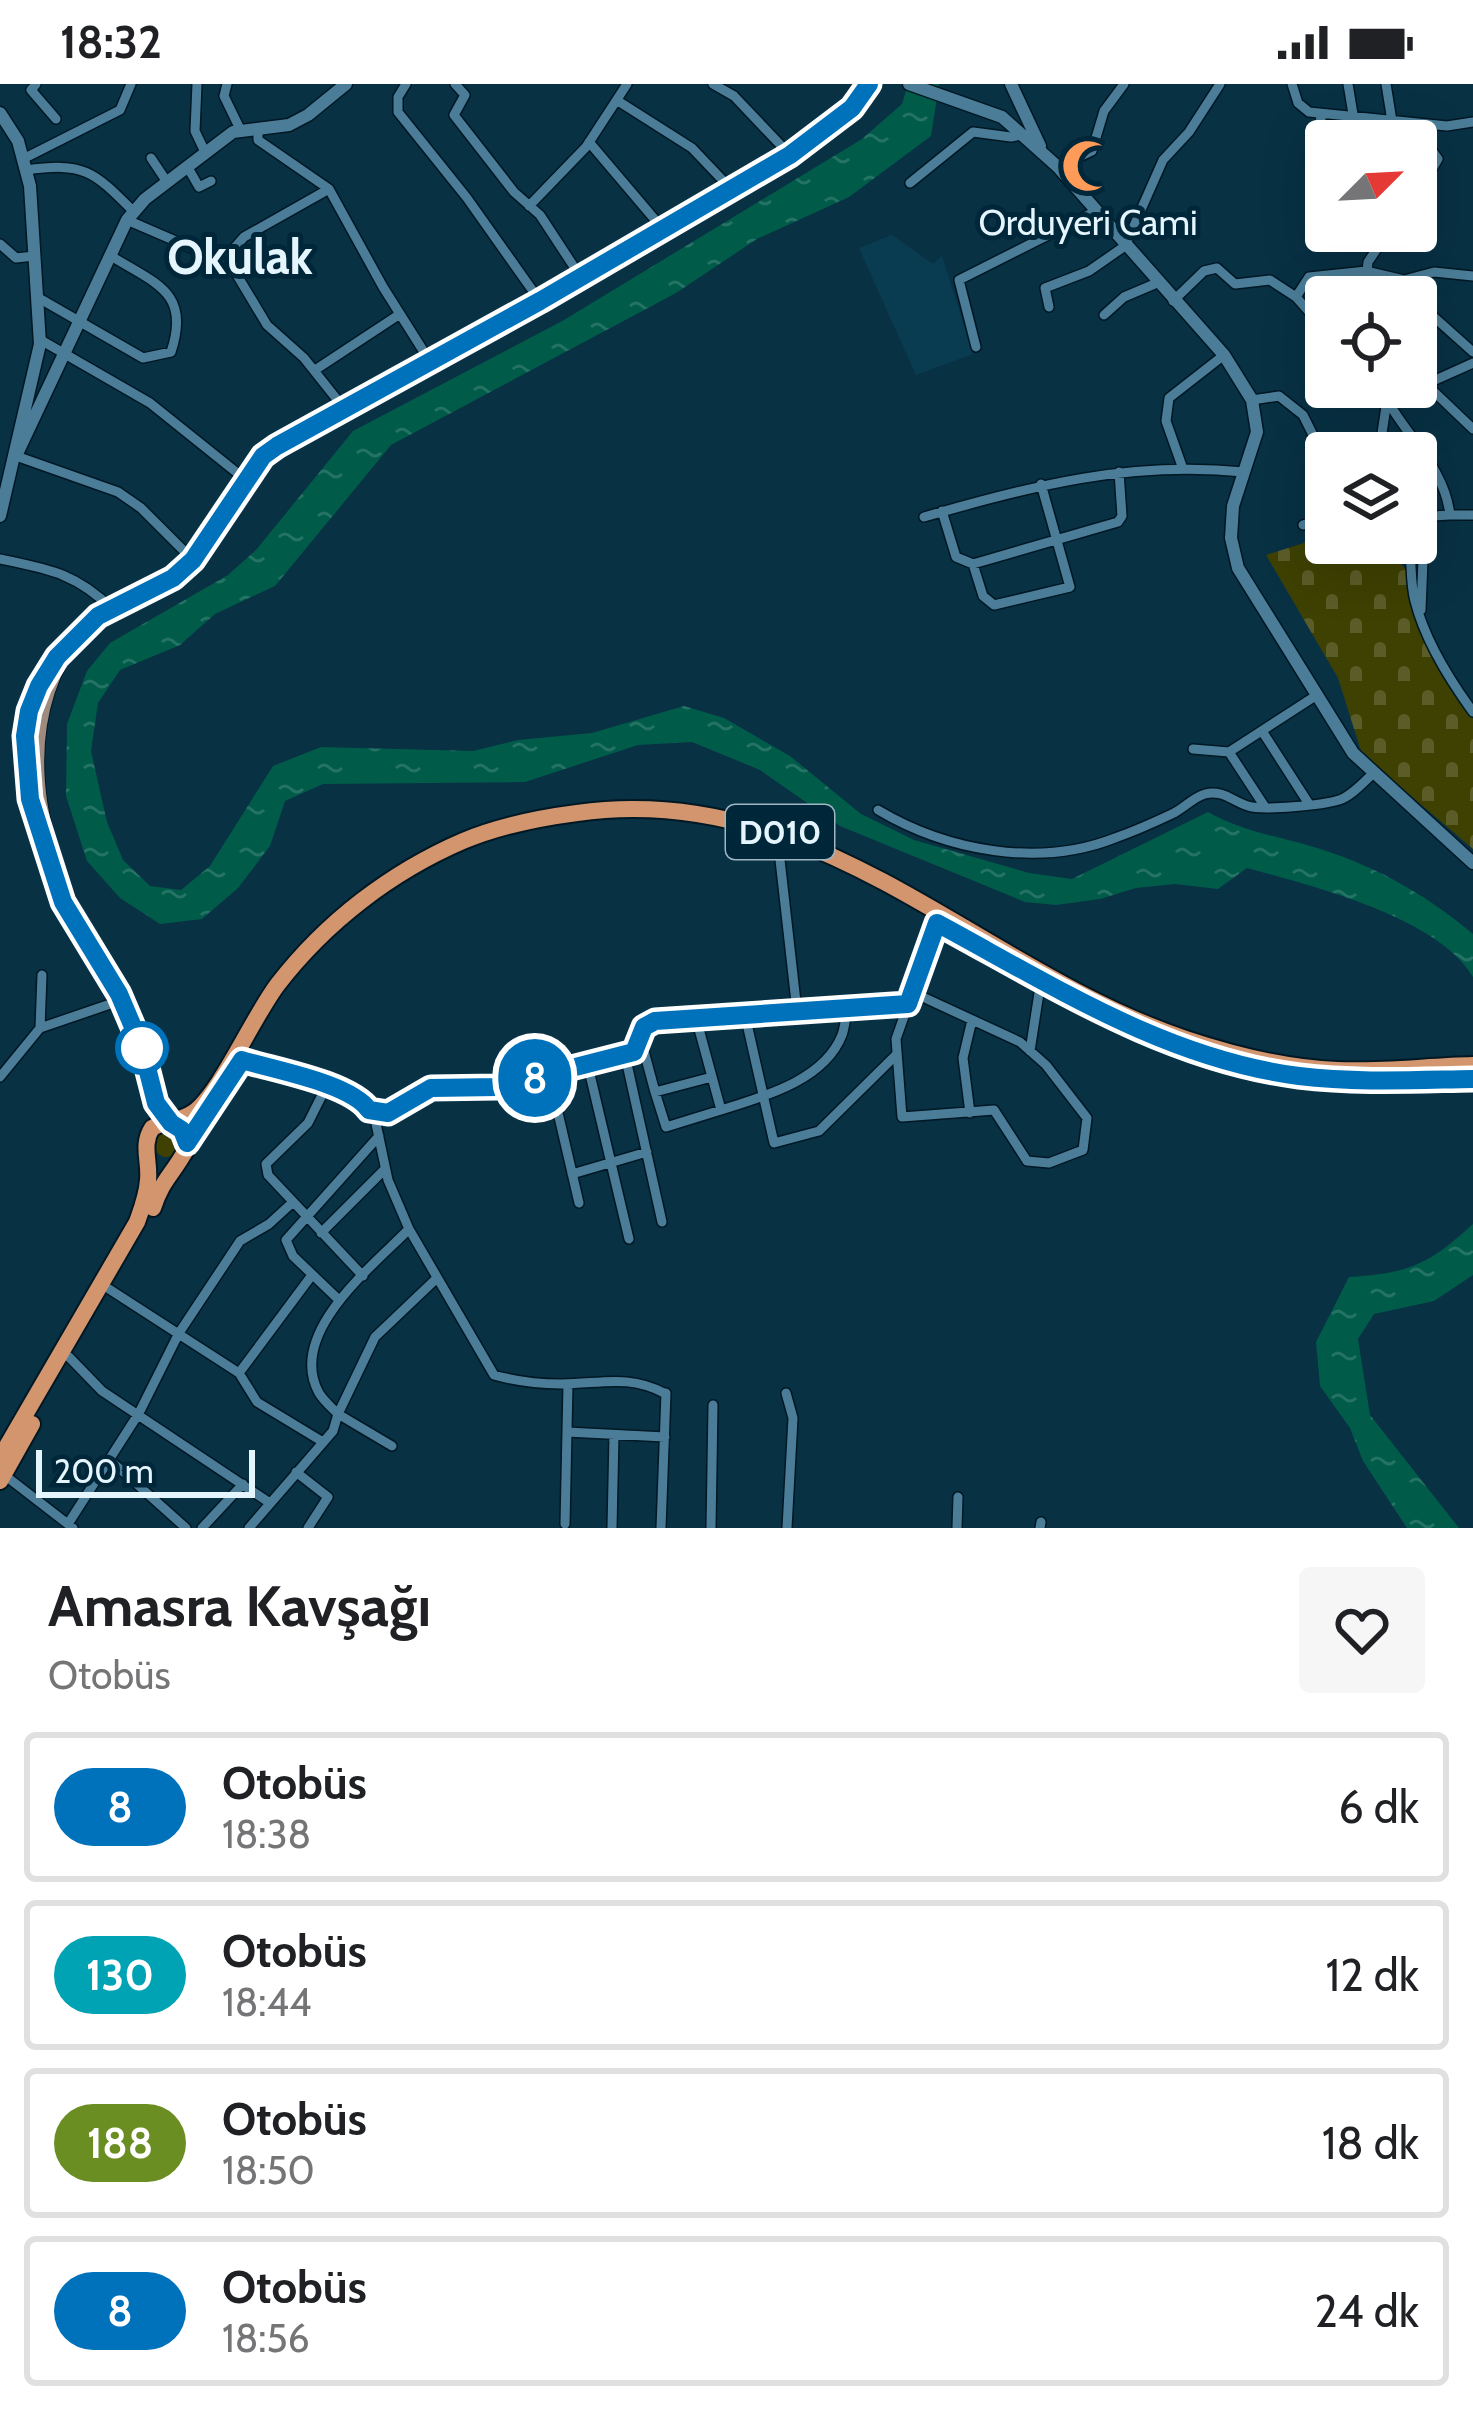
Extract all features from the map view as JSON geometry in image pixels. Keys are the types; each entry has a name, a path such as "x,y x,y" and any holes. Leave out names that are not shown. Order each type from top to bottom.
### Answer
{"highway":[{"name":"D010","path":"171,1123 204,1104 276,986 306,951 345,913 386,883 428,857 484,833 617,807 714,815 783,833 864,870 1102,1003 1187,1039 1299,1066 1469,1072"},
{"name":"D010","path":"187,1143 286,991 355,917 425,871 489,842 552,826 631,818 722,827 778,842 827,863 1154,1037 1293,1076 1354,1082 1469,1072"},
{"path":"0,1458 137,1222 146,1196 148,1133 158,1124 171,1123 182,1130 187,1143 165,1175 143,1230 4,1479"},
{"path":"147,1153 157,1162 178,1161"}],"main road":[{"path":"171,1123 152,1094 142,1048 122,1000 63,902 38,830 25,772 27,724 39,686 82,628 173,578 193,560 263,456 790,155 852,108 869,84"},
{"path":"130,1017 148,1098 148,1133"}],"street":[{"path":"36,84 32,90 56,119"},
{"path":"24,164 120,110 131,84"},
{"path":"197,84 195,131 206,152"},
{"path":"227,84 224,96 241,130"},
{"path":"10,459 48,393 130,216 232,132 290,125 346,84"},
{"path":"406,84 398,97 398,112 540,301"},
{"path":"455,84 465,95 454,115 464,132 540,215 580,275"},
{"path":"529,206 589,142 627,84"},
{"path":"713,84 734,96 790,155"},
{"path":"909,84 1013,123 1058,167 1224,355 1252,400 1257,432 1233,506 1238,568 1353,753 1473,863"},
{"path":"1058,167 1092,151 1104,111 1124,84"},
{"path":"1049,307 1045,288 1089,272 1125,246 1163,160 1189,132 1220,84"},
{"path":"1292,84 1302,107 1370,120"},
{"path":"1348,84 1353,114"},
{"path":"1386,84 1392,120"},
{"path":"1013,89 1043,153"},
{"path":"910,183 973,133 1011,137 1013,89"},
{"path":"618,101 692,148 732,190"},
{"path":"1319,112 1321,120"},
{"path":"0,113 18,141 24,164 40,339 0,516"},
{"path":"1437,125 1473,122"},
{"path":"258,128 258,140 329,190 429,360"},
{"path":"589,142 662,228"},
{"path":"151,158 167,182"},
{"path":"24,164 64,165 98,176 130,216 231,265 267,325 315,370 343,407"},
{"path":"187,166 199,187 212,181"},
{"path":"223,261 244,237 329,190"},
{"path":"976,346 959,280 1094,212"},
{"path":"0,244 16,257 34,256"},
{"path":"1366,276 1373,252"},
{"path":"37,297 143,358 171,352 177,306 111,256"},
{"path":"1173,301 1204,271 1217,268 1230,282 1265,279 1305,305"},
{"path":"1296,297 1309,277 1366,271 1387,276"},
{"path":"1419,276 1434,272 1473,276"},
{"path":"1104,315 1124,297 1157,283"},
{"path":"315,370 400,314"},
{"path":"1437,320 1473,352"},
{"path":"40,339 151,403 246,480"},
{"path":"1183,469 1166,421 1169,398 1224,355"},
{"path":"1473,363 1433,381 1430,387 1473,429"},
{"path":"1252,400 1279,396 1303,415 1312,432"},
{"path":"1393,408 1425,452 1450,514"},
{"path":"10,459 103,484 126,496 193,560"},
{"path":"924,517 1041,484 1119,472 1244,472"},
{"path":"942,512 956,557 973,564 1058,542 1121,519 1119,472"},
{"path":"973,564 983,596 994,605 1070,587 1041,484"},
{"path":"1437,515 1473,514"},
{"path":"0,559 60,572 89,585 112,609"},
{"path":"1411,564 1413,597 1422,621 1448,675 1473,712"},
{"path":"1422,564 1422,621"},
{"path":"1193,749 1229,752 1317,695"},
{"path":"1262,730 1309,804"},
{"path":"1229,752 1265,807"},
{"path":"878,810 940,839 1009,853 1048,853 1117,838 1179,811 1203,794 1217,793 1251,808 1342,800 1375,772"},
{"path":"778,842 797,1010"},
{"path":"912,992 1030,1051 1046,1065 1087,1118 1083,1150 1049,1163 1027,1161 994,1110 902,1118 896,1039 912,992 937,923"},
{"path":"40,1028 42,975"},
{"path":"1030,1051 1040,980"},
{"path":"0,1077 40,1028 122,1000"},
{"path":"369,1110 388,1113 431,1088 497,1087 625,1055 634,1052 644,1027 655,1021 908,1004"},
{"path":"640,1040 666,1127 781,1090 824,1060 842,1037 848,1006"},
{"path":"745,1015 774,1143 819,1131 897,1054"},
{"path":"696,1018 721,1110"},
{"path":"970,1113 963,1058 972,1020"},
{"path":"625,1055 662,1222"},
{"path":"242,1060 327,1085 363,1101 410,1229 494,1376 568,1384 624,1379 665,1393 661,1528"},
{"path":"588,1066 629,1239"},
{"path":"549,1074 579,1203"},
{"path":"655,1092 712,1077"},
{"path":"327,1085 308,1124 266,1165 268,1175 363,1276"},
{"path":"286,1240 379,1136"},
{"path":"572,1174 647,1152"},
{"path":"321,1233 386,1168"},
{"path":"4,1479 71,1526 140,1413 179,1333 240,1241 269,1224 292,1202"},
{"path":"269,1224 286,1240 292,1256 339,1300"},
{"path":"392,1446 338,1414 319,1394 312,1370 326,1315 410,1229"},
{"path":"239,1373 312,1275"},
{"path":"249,1528 333,1431 375,1337 437,1278"},
{"path":"109,1289 239,1373 257,1402 323,1442"},
{"path":"69,1357 102,1391 270,1503"},
{"path":"565,1524 568,1384"},
{"path":"786,1394 793,1418 787,1528"},
{"path":"711,1528 713,1405"},
{"path":"567,1432 664,1437"},
{"path":"611,1528 614,1435"},
{"path":"110,1461 186,1528"},
{"path":"296,1472 328,1497 308,1528"},
{"path":"202,1528 243,1484"},
{"path":"957,1528 958,1497"}],"shaded area":[{"path":"892,235 933,264 942,256 973,354 916,375 859,248"}],"green space":[{"path":"1305,543 1305,564 1401,564 1409,573 1412,600 1473,710 1473,849 1362,754 1338,678 1266,555"},
{"path":"167,1129 177,1133 181,1143 177,1153 167,1157 157,1153 153,1143 157,1133"}],"water":[{"path":"908,84 939,84 931,136 849,197 757,239 676,293 391,445 275,586 215,614 180,645 120,670 98,703 91,751 107,822 123,860 150,886 181,890 210,866 273,766 321,747 473,751 518,740 592,733 684,706 724,718 790,756 861,814 914,840 1029,873 1072,879 1208,812 1244,828 1330,852 1395,880 1473,934 1473,977 1456,956 1403,921 1338,895 1247,868 1218,889 1175,884 1056,905 1025,902 840,826 760,770 692,742 638,745 525,782 323,784 285,801 270,846 238,888 202,919 160,924 120,898 87,861 66,796 67,724 87,671 110,643 228,575 256,550 353,431 564,320 862,139 902,104"},
{"path":"1473,1224 1473,1275 1434,1301 1374,1314 1358,1339 1370,1415 1459,1528 1407,1528 1363,1461 1350,1428 1320,1386 1316,1342 1349,1277 1417,1264"}],"bus line":[{"name":"8","path":"869,84 852,108 790,155 540,301 277,446 263,456 193,560 173,578 98,616 57,657 29,711 25,772 30,799 63,902 119,994 162,1113 182,1130 187,1143 242,1060 327,1085 363,1101 369,1110 388,1113 431,1088 497,1087 634,1052 644,1027 655,1021 908,1004 937,923 1123,1023 1218,1058 1293,1076 1354,1082 1473,1079"}],"place":[{"name":"Orduyeri Cami","path":"1088,166"}],"district":[{"name":"Okulak","path":"240,257"}]}
